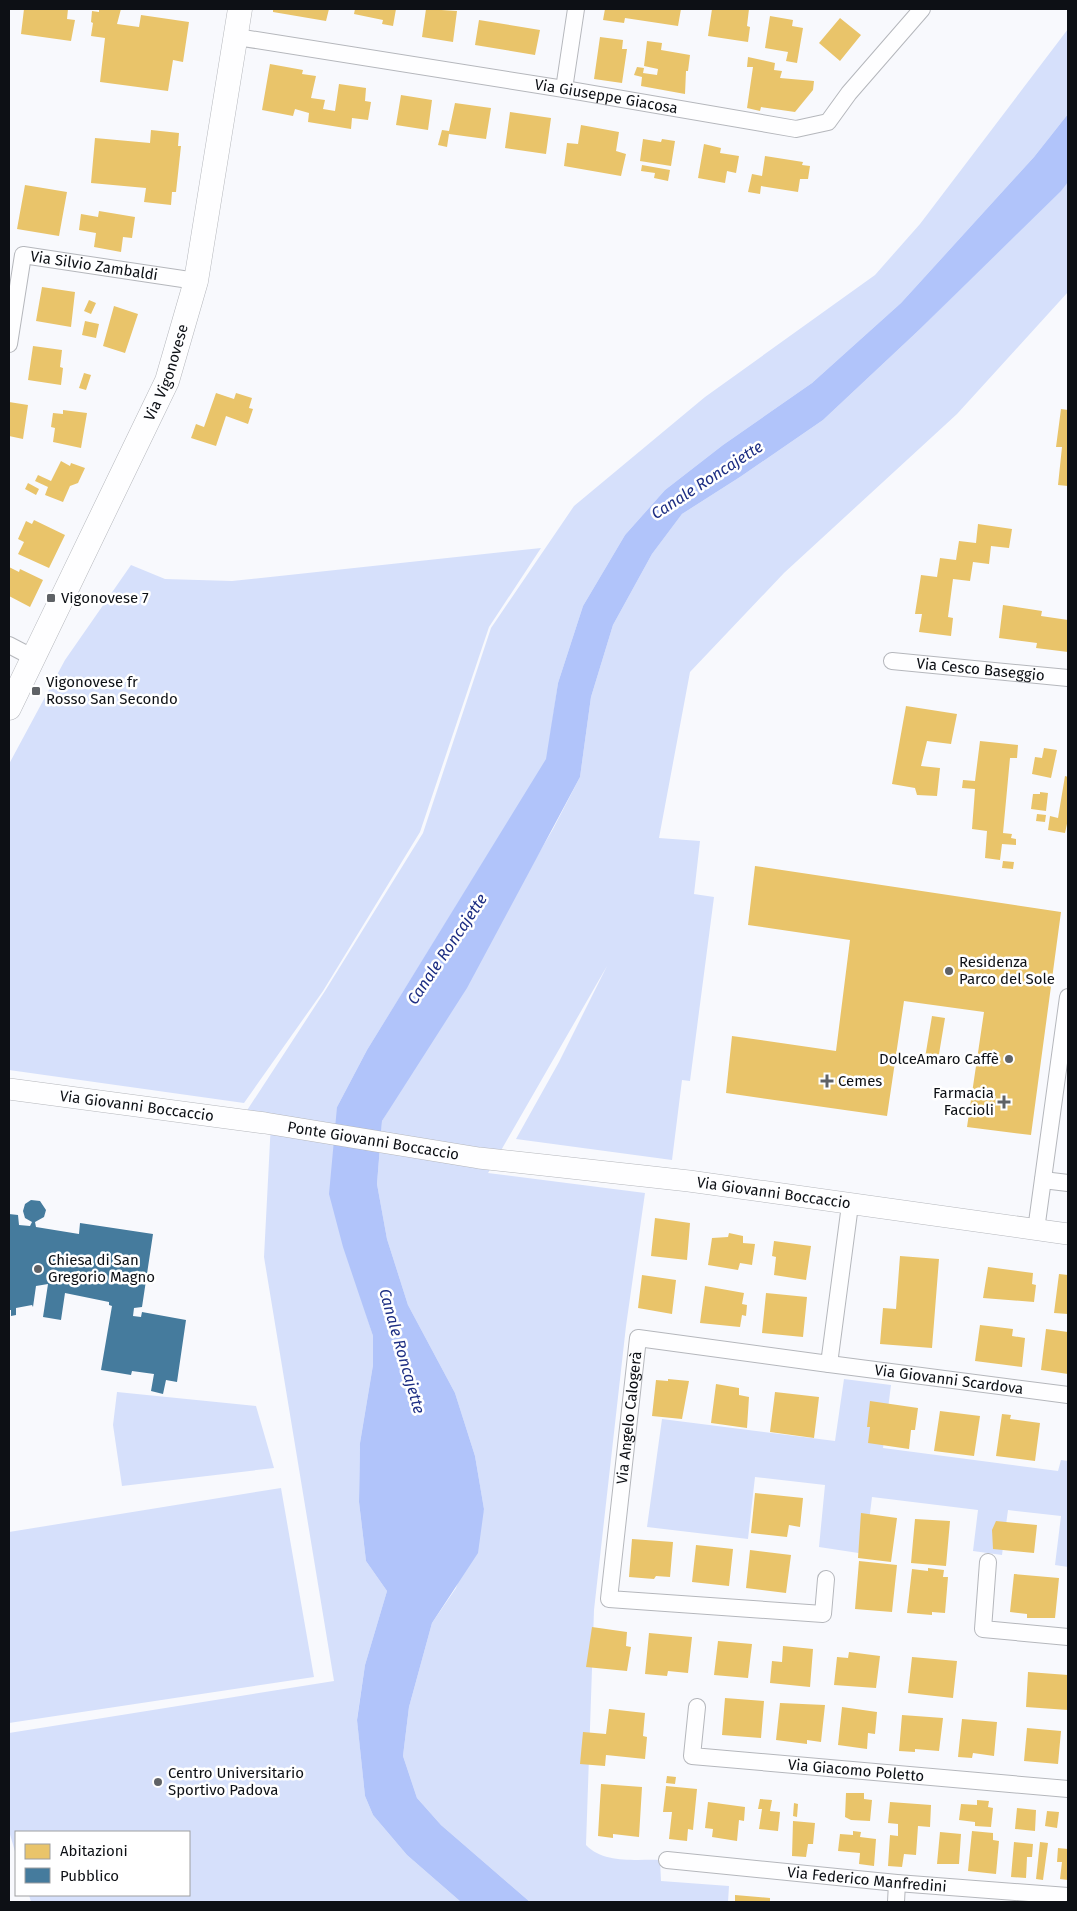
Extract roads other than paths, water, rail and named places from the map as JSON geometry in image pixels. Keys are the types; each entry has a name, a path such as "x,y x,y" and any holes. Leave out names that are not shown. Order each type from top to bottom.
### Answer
{"main road":[{"name":"Via Vigonovese","path":"9,708 166,381 196,281 237,37 240,9"}],"street":[{"path":"564,89 576,9"},
{"name":"Via Giuseppe Giacosa","path":"237,37 564,89 796,129 828,122 849,93 922,9"},
{"name":"Via Silvio Zambaldi","path":"9,344 23,254 196,281"},
{"path":"9,645 32,658"},
{"name":"Via Cesco Baseggio","path":"892,661 1068,678"},
{"path":"1036,1230 1068,997"},
{"name":"Via Giovanni Boccaccio","path":"9,1089 274,1125"},
{"name":"Ponte Giovanni Boccaccio","path":"274,1125 479,1158"},
{"name":"Via Giovanni Boccaccio","path":"479,1158 689,1181 1068,1234"},
{"path":"1043,1180 1068,1183"},
{"path":"829,1364 850,1205"},
{"name":"Via Angelo Calogerà","path":"826,1579 823,1614 609,1598 638,1338 829,1364"},
{"name":"Via Giovanni Scardova","path":"829,1364 1068,1395"},
{"path":"988,1562 983,1629 1068,1637"},
{"name":"Via Giacomo Poletto","path":"697,1707 692,1756 1068,1790"},
{"name":"Via Federico Manfredini","path":"667,1860 897,1883 1068,1896"},
{"path":"896,1902 897,1883"}],"water":[{"name":"Canale Roncajette","path":"1068,114 1068,182 1061,191 919,330 823,420 682,514 652,554 613,625 591,697 580,777 467,988 382,1121 377,1184 387,1239 408,1305 455,1393 475,1456 484,1509 478,1553 432,1623 409,1707 403,1756 417,1798 441,1825 530,1902 461,1902 407,1855 373,1815 365,1796 357,1720 365,1665 387,1591 366,1561 359,1502 360,1443 373,1365 373,1336 343,1247 329,1194 337,1107 367,1050 546,759 558,683 583,606 625,535 665,490 723,445 812,383 901,303 1034,157"}],"place":[{"name":"Vigonovese 7","path":"51,598"},
{"name":"Vigonovese fr Rosso San Secondo","path":"36,691"},
{"name":"Residenza Parco del Sole","path":"949,971"},
{"name":"DolceAmaro Caffè","path":"1009,1059"},
{"name":"Cemes","path":"827,1081"},
{"name":"Farmacia Faccioli","path":"1004,1102"},
{"name":"Chiesa di San Gregorio Magno","path":"38,1269"},
{"name":"Centro Universitario Sportivo Padova","path":"158,1782"}]}
